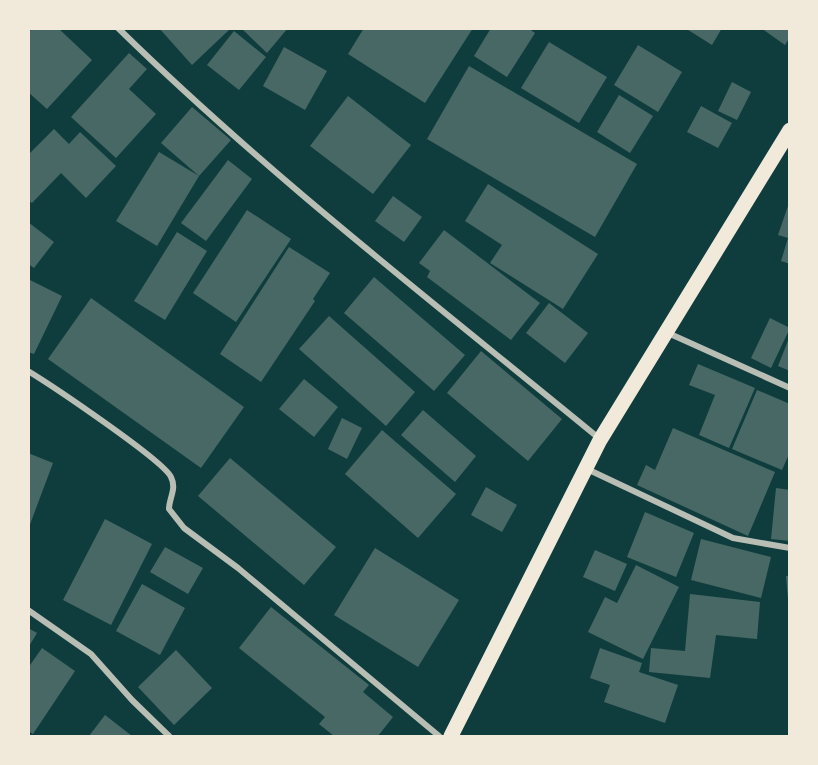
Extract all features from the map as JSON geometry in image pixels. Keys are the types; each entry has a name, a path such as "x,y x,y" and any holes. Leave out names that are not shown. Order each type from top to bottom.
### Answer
{"main road":[{"path":"450,736 600,440 789,130"}],"street":[{"path":"118,28 192,100 259,160 600,440"},
{"path":"667,333 789,388"},
{"path":"28,371 150,457 170,475 174,486 169,509 179,523 238,568 439,736"},
{"path":"586,468 733,538 789,548"},
{"path":"28,610 91,654 132,700 170,736"}],"building":[{"path":"33,28 58,28 92,60 47,109 28,92 28,33"},
{"path":"159,28 231,28 192,65"},
{"path":"241,28 288,28 267,53"},
{"path":"364,28 473,28 425,103 348,54"},
{"path":"491,28 528,28 535,33 507,77 474,56"},
{"path":"685,28 722,28 712,45"},
{"path":"761,28 790,28 790,37 785,45"},
{"path":"234,31 266,57 239,90 207,65"},
{"path":"549,42 607,77 579,123 521,88"},
{"path":"638,45 682,72 658,112 614,85"},
{"path":"284,47 327,71 305,110 263,86"},
{"path":"129,53 147,69 129,89 156,114 116,158 71,117"},
{"path":"469,66 637,164 595,237 427,139"},
{"path":"732,82 751,92 737,120 718,111"},
{"path":"619,95 653,116 630,153 597,132"},
{"path":"348,96 411,145 373,194 310,146"},
{"path":"701,106 732,123 718,148 687,132"},
{"path":"192,107 231,140 199,176 161,143"},
{"path":"54,129 69,144 80,132 116,166 86,198 61,173 32,203 28,200 28,155"},
{"path":"159,152 199,176 157,246 116,221"},
{"path":"228,160 252,179 206,241 181,223"},
{"path":"488,184 598,254 563,309 490,263 502,245 465,221"},
{"path":"393,196 422,217 404,242 375,221"},
{"path":"789,203 790,264 781,261 788,238 778,235"},
{"path":"247,210 291,239 236,322 193,293"},
{"path":"28,222 54,242 34,268 28,264"},
{"path":"444,230 540,303 511,340 427,277 430,271 419,263"},
{"path":"177,232 207,251 165,320 134,301"},
{"path":"289,247 330,273 313,299 315,301 261,382 220,354"},
{"path":"374,277 465,355 434,391 344,313"},
{"path":"28,279 62,296 34,354 28,352"},
{"path":"91,298 244,407 201,468 48,359"},
{"path":"549,303 588,333 565,363 526,333"},
{"path":"329,316 415,392 386,426 299,349"},
{"path":"770,318 790,328 771,368 751,358"},
{"path":"790,338 790,371 778,366"},
{"path":"481,351 562,419 528,461 447,393"},
{"path":"698,364 755,388 729,448 699,435 715,395 689,385"},
{"path":"304,379 338,407 314,437 279,409"},
{"path":"757,390 790,404 790,452 782,470 732,449"},
{"path":"423,410 476,456 455,482 401,435"},
{"path":"342,418 362,428 347,459 328,449"},
{"path":"673,428 775,472 748,536 637,485 646,465 655,470"},
{"path":"382,430 456,494 418,538 345,474"},
{"path":"28,453 53,463 29,527 28,527"},
{"path":"230,458 336,547 304,585 198,496"},
{"path":"486,487 517,505 502,532 471,515"},
{"path":"776,488 790,490 790,541 771,539"},
{"path":"645,512 694,533 676,577 627,557"},
{"path":"105,519 152,544 111,625 63,600"},
{"path":"701,539 771,557 761,598 691,580"},
{"path":"165,547 203,568 188,594 150,572"},
{"path":"375,548 459,600 418,667 334,615"},
{"path":"595,550 627,564 615,591 583,577"},
{"path":"636,565 679,587 643,659 588,632 605,597 617,603"},
{"path":"786,576 790,576 790,599 788,599"},
{"path":"142,584 185,608 160,655 116,631"},
{"path":"690,594 760,602 757,639 716,635 710,678 649,672 651,648 685,651"},
{"path":"271,607 369,685 363,692 393,717 378,736 334,736 319,724 325,717 239,648"},
{"path":"28,628 37,633 28,648"},
{"path":"42,648 75,671 33,734 28,731 28,668"},
{"path":"600,648 642,663 639,672 678,685 665,723 604,702 610,685 590,678"},
{"path":"176,650 212,688 174,725 138,687"},
{"path":"105,715 132,736 89,736"}]}
